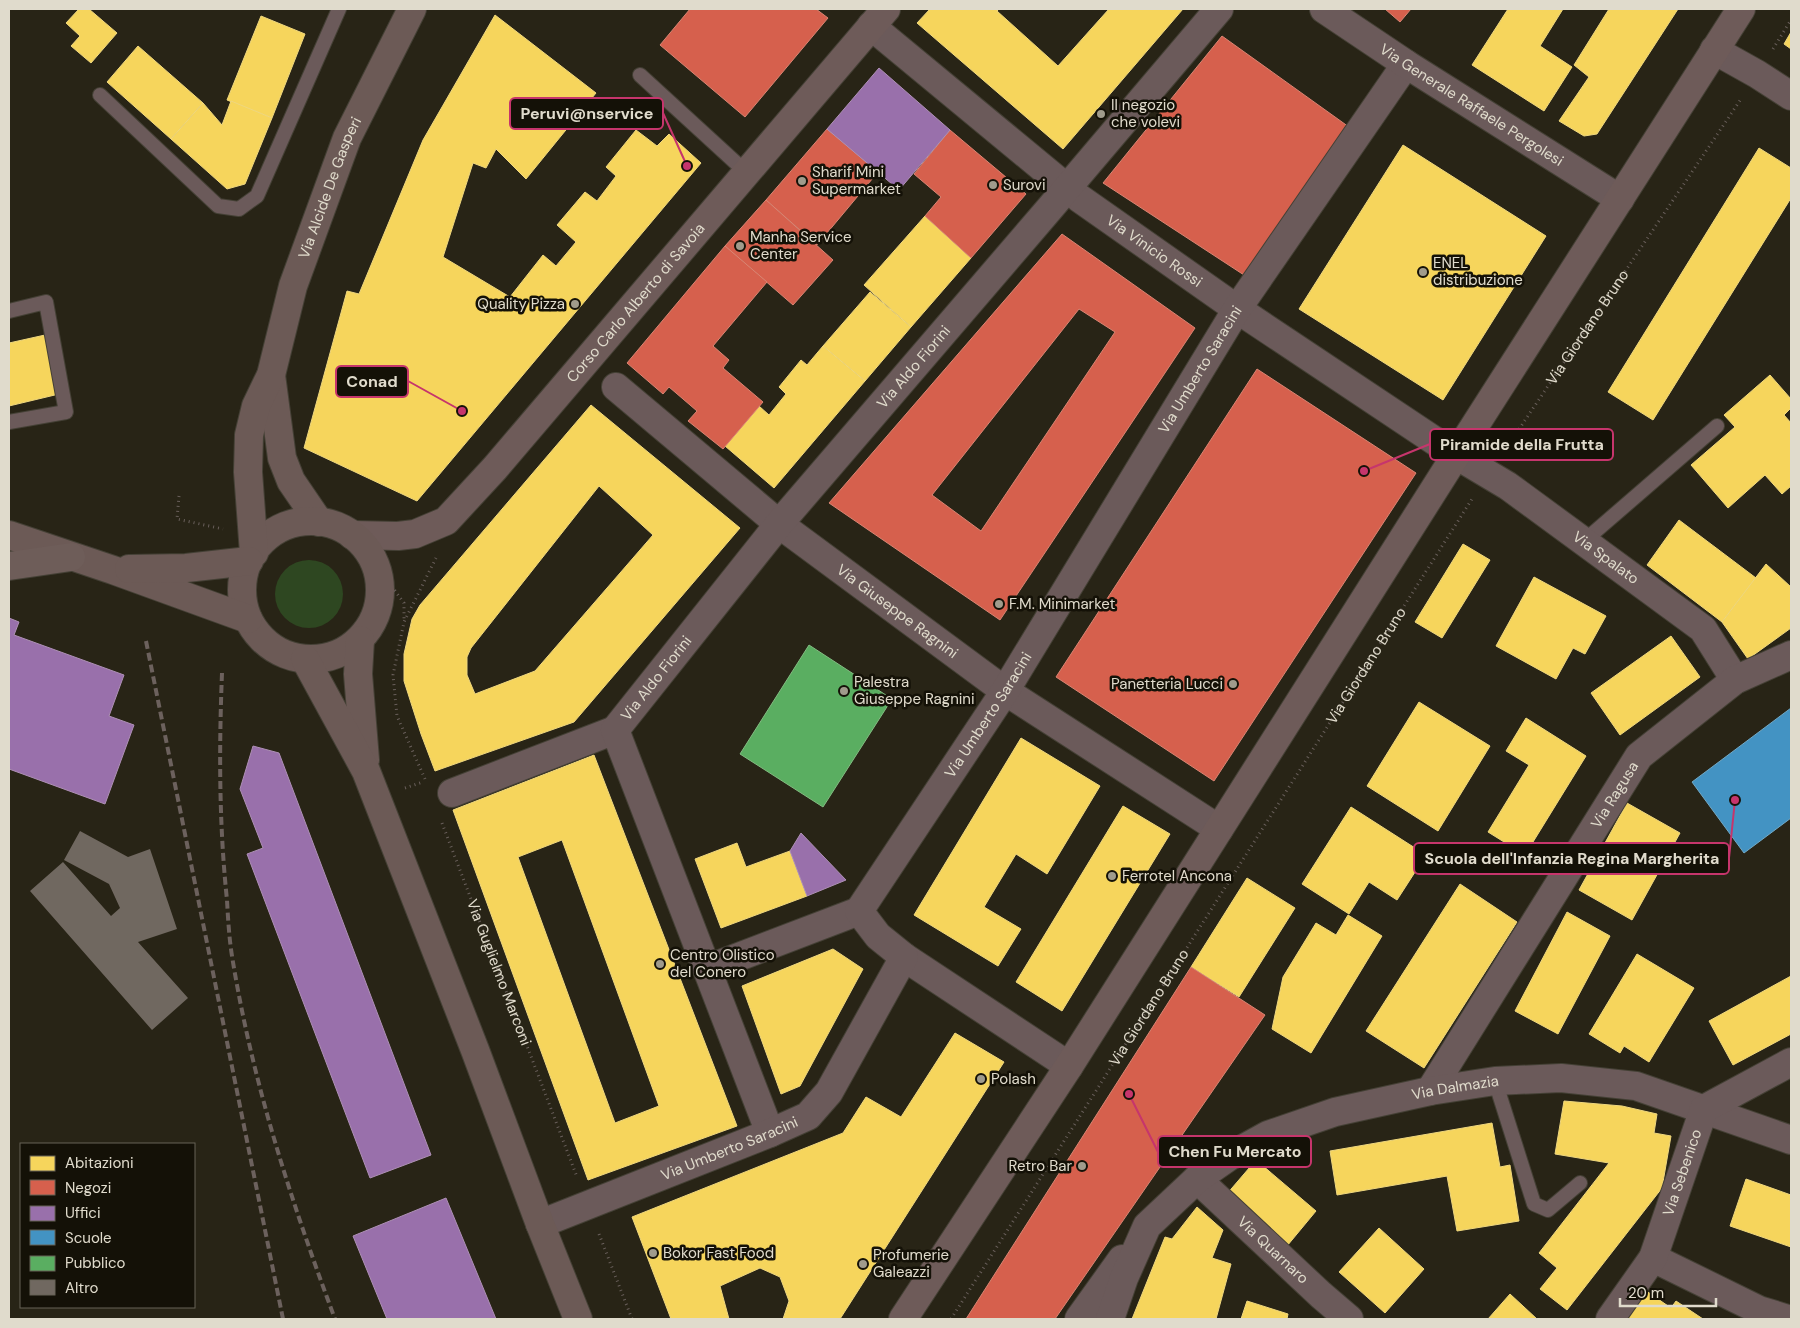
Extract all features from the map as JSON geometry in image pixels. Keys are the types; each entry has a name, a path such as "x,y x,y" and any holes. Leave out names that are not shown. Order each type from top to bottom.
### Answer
{"highway":[{"path":"9,566 71,557"}],"main road":[{"name":"Via Alcide De Gasperi","path":"251,557 248,435 256,406 271,376 293,286 347,138 412,9"},
{"path":"903,1319 1069,1066 1741,9"},
{"name":"Corso Carlo Alberto di Savoia","path":"352,535 398,536 415,534 446,521 495,468 747,173 874,16"},
{"name":"Via Alcide De Gasperi","path":"271,376 282,458 291,481 319,522"},
{"path":"319,522 336,526 352,535 365,547 374,562 379,582 379,603 369,629 360,640 348,649 320,659 305,659 293,656 270,645 260,636 248,619 244,604 244,575 251,557 263,541 289,525 319,522"},
{"path":"9,535 248,619"},
{"path":"113,570 186,568 251,557"},
{"path":"360,640 358,674 366,771"},
{"path":"305,659 366,771 578,1319"}],"street":[{"name":"Via Aldo Fiorini","path":"452,792 615,730 779,524 1219,9"},
{"name":"Via Generale Raffaele Pergolesi","path":"1324,9 1406,64 1620,199"},
{"name":"Via Vinicio Rossi","path":"874,16 1066,188 1237,309 1456,455"},
{"path":"1714,50 1791,96"},
{"name":"Via Umberto Saracini","path":"859,911 1005,690 1237,309 1406,64"},
{"name":"Via Giuseppe Ragnini","path":"616,387 779,524 1005,690 1219,829"},
{"name":"Via Spalato","path":"1456,455 1508,486 1702,629 1735,680"},
{"name":"Via Ragusa","path":"1430,1091 1639,756 1735,680 1791,655"},
{"name":"Via Aldo Fiorini","path":"615,730 770,1133"},
{"path":"707,969 859,911 878,936 904,957 1069,1066"},
{"name":"Via Umberto Saracini","path":"540,1224 770,1133 808,1116 830,1092 904,957"},
{"name":"Via Sebenico","path":"1610,1319 1653,1258 1704,1109 1791,1062"},
{"name":"Via Dalmazia","path":"1079,1319 1147,1226 1196,1179 1230,1156 1268,1135 1335,1112 1430,1091 1495,1081 1561,1078 1636,1086 1791,1140"},
{"name":"Via Quarnaro","path":"1196,1179 1321,1295 1350,1319"},
{"name":"Via Dalmazia","path":"1110,1319 1124,1278 1147,1226"},
{"path":"1653,1258 1759,1310 1788,1319"}],"lane":[{"path":"100,95 218,206 239,209 257,196 339,9"},
{"path":"640,75 747,173"},
{"path":"9,311 46,302 66,412 9,422"},
{"path":"1583,542 1717,426"},
{"path":"1495,1081 1534,1204 1548,1210 1580,1183"}],"path":[{"name":"Via Giordano Bruno","path":"951,1319 1488,475 1757,74 1791,20"},
{"path":"179,496 177,519 223,529"},
{"path":"404,622 439,552"},
{"path":"374,562 404,603 404,622 393,675 397,716 426,781"},
{"name":"Via Guglielmo Marconi","path":"440,818 632,1319"}],"green space":[{"path":"309,560 322,563 333,570 340,581 343,594 340,607 333,618 322,625 309,628 296,625 285,618 278,607 275,594 278,581 285,570 296,563"}],"building: Abitazioni":[{"path":"79,9 89,9 117,33 91,63 71,46 80,36 66,23"},
{"path":"930,9 999,9 997,11 1058,66 1109,9 1183,9 1063,149 917,23"},
{"path":"1508,9 1563,9 1540,46 1572,67 1544,111 1472,65"},
{"path":"1609,9 1678,9 1597,134 1584,136 1559,121 1589,77 1574,65"},
{"path":"495,15 596,93 526,179 496,149 486,168 473,163 443,257 510,297 543,255 556,266 576,242 557,225 585,192 597,201 616,176 606,167 636,130 657,146 669,134 701,163 417,501 304,448 347,291 359,294 423,140"},
{"path":"261,16 305,34 272,118 227,100"},
{"path":"1791,32 1791,49 1784,44"},
{"path":"138,46 203,103 171,139 107,82"},
{"path":"231,101 272,118 245,184 227,189 171,139 203,103 222,125"},
{"name":"ENEL distribuzione","path":"1403,145 1546,236 1443,400 1299,309"},
{"path":"1759,148 1791,168 1791,198 1653,420 1608,392"},
{"path":"925,216 971,258 911,327 864,285"},
{"path":"870,292 911,327 865,381 823,346"},
{"path":"45,335 59,394 9,406 9,343"},
{"path":"823,346 865,381 774,488 725,446 759,406 769,415 786,394 779,387 801,360 807,365"},
{"path":"1770,375 1791,399 1791,408 1784,415 1791,423 1791,486 1782,494 1765,475 1728,508 1691,465 1735,427 1724,415"},
{"path":"591,405 740,528 574,722 435,771 404,681 404,654 412,619 420,605","holes":["599,486 653,535 535,671 475,694 467,675 467,657 471,648"]},
{"path":"1679,520 1756,578 1722,622 1647,565"},
{"path":"1463,544 1490,560 1442,638 1415,622"},
{"path":"1766,564 1791,587 1791,628 1748,659 1722,622"},
{"path":"1534,577 1606,616 1585,654 1573,648 1556,679 1496,646"},
{"path":"1671,636 1700,677 1620,735 1591,693"},
{"path":"1419,702 1490,746 1438,831 1367,786"},
{"path":"1526,718 1586,756 1525,855 1488,832 1529,765 1506,751"},
{"path":"1021,738 1100,786 1047,874 1016,854 984,907 1021,929 998,966 914,915"},
{"path":"594,755 737,1126 588,1180 453,810","holes":["562,840 659,1106 615,1123 518,857"]},
{"path":"1627,803 1680,833 1632,920 1579,890"},
{"name":"Ferrotel Ancona","path":"1123,806 1170,834 1062,1011 1016,982"},
{"path":"1351,807 1426,855 1397,900 1369,882 1349,914 1302,884"},
{"path":"737,843 746,867 790,851 807,896 721,928 695,859"},
{"path":"1247,878 1295,908 1239,997 1191,967"},
{"path":"1460,884 1517,922 1424,1068 1366,1031"},
{"path":"1567,912 1610,936 1558,1034 1515,1011"},
{"path":"1348,915 1382,936 1311,1053 1272,1029 1283,977 1316,923 1336,935"},
{"path":"833,949 863,969 800,1086 781,1094 742,986"},
{"path":"1637,954 1694,988 1649,1062 1624,1046 1620,1053 1589,1034"},
{"path":"1791,976 1791,1034 1733,1065 1709,1021"},
{"path":"955,1033 1004,1062 840,1319 783,1319 789,1301 780,1277 760,1268 720,1286 729,1319 671,1319 632,1217 843,1133 866,1097 901,1117"},
{"path":"1564,1101 1622,1106 1657,1114 1654,1133 1671,1136 1662,1188 1567,1310 1540,1289 1557,1268 1539,1253 1609,1163 1555,1154"},
{"path":"1492,1123 1500,1167 1510,1165 1519,1221 1457,1231 1447,1176 1337,1195 1330,1151"},
{"path":"1256,1160 1316,1211 1287,1246 1226,1195"},
{"path":"1746,1179 1791,1195 1791,1247 1730,1226"},
{"path":"1197,1207 1223,1230 1212,1258 1231,1264 1216,1319 1132,1319 1165,1237 1172,1239"},
{"path":"1379,1228 1424,1269 1385,1313 1339,1272"},
{"path":"1645,1290 1671,1308 1676,1301 1703,1319 1626,1319"},
{"path":"1510,1294 1537,1319 1488,1319"},
{"path":"1247,1301 1288,1314 1287,1319 1241,1319"}],"building: Negozi":[{"path":"690,9 816,9 828,18 745,117 660,45"},
{"path":"1385,9 1411,9 1400,22"},
{"path":"1222,36 1349,127 1244,275 1103,183"},
{"path":"827,129 878,172 817,245 766,200"},
{"path":"950,130 1026,194 971,258 925,216 941,197 914,174"},
{"path":"766,200 833,260 793,305 725,246"},
{"path":"1062,234 1195,328 1000,620 829,503","holes":["1079,309 1115,332 981,531 932,495"]},
{"path":"725,246 767,282 713,346 729,360 723,368 763,402 723,449 688,421 697,411 669,387 663,394 627,363"},
{"path":"1257,369 1416,473 1214,781 1056,677"},
{"path":"1191,967 1265,1015 1055,1319 966,1319"}],"building: Uffici":[{"path":"879,68 950,130 899,190 827,129"},
{"path":"9,618 19,622 14,635 124,675 109,716 134,725 105,804 9,769"},
{"path":"253,746 279,753 431,1155 370,1178 247,854 263,848 240,789"},
{"path":"801,833 846,880 807,896 790,851"},
{"path":"446,1198 496,1319 387,1319 353,1236"}],"building: Scuole":[{"path":"1791,708 1791,818 1744,853 1692,782"}],"building: Pubblico":[{"path":"809,645 892,699 823,807 740,754"}],"building: Altro":[{"path":"80,831 128,857 150,849 177,929 138,942 188,998 152,1030 30,891 63,862 111,916 120,908 109,884 64,860"}],"railway":[{"path":"146,641 283,1319"},
{"path":"222,673 220,758 224,872 229,935 240,1003 274,1140 303,1230 335,1319"}],"place":[{"name":"Il negozio che volevi","path":"1101,114"},
{"name":"Peruvi@nservice","path":"687,166"},
{"name":"Sharif Mini Supermarket","path":"802,181"},
{"name":"Surovi","path":"993,185"},
{"name":"Manha Service Center","path":"740,246"},
{"name":"ENEL distribuzione","path":"1423,272"},
{"name":"Quality Pizza","path":"575,304"},
{"name":"Conad","path":"462,411"},
{"name":"Piramide della Frutta","path":"1364,471"},
{"name":"F.M. Minimarket","path":"999,604"},
{"name":"Panetteria Lucci","path":"1233,684"},
{"name":"Palestra Giuseppe Ragnini","path":"844,691"},
{"name":"Scuola dell'Infanzia Regina Margherita","path":"1735,800"},
{"name":"Ferrotel Ancona","path":"1112,876"},
{"name":"Centro Olistico del Conero","path":"660,964"},
{"name":"Polash","path":"981,1079"},
{"name":"Chen Fu Mercato","path":"1129,1094"},
{"name":"Retro Bar","path":"1082,1166"},
{"name":"Bokor Fast Food","path":"653,1253"},
{"name":"Profumerie Galeazzi","path":"863,1264"}]}
